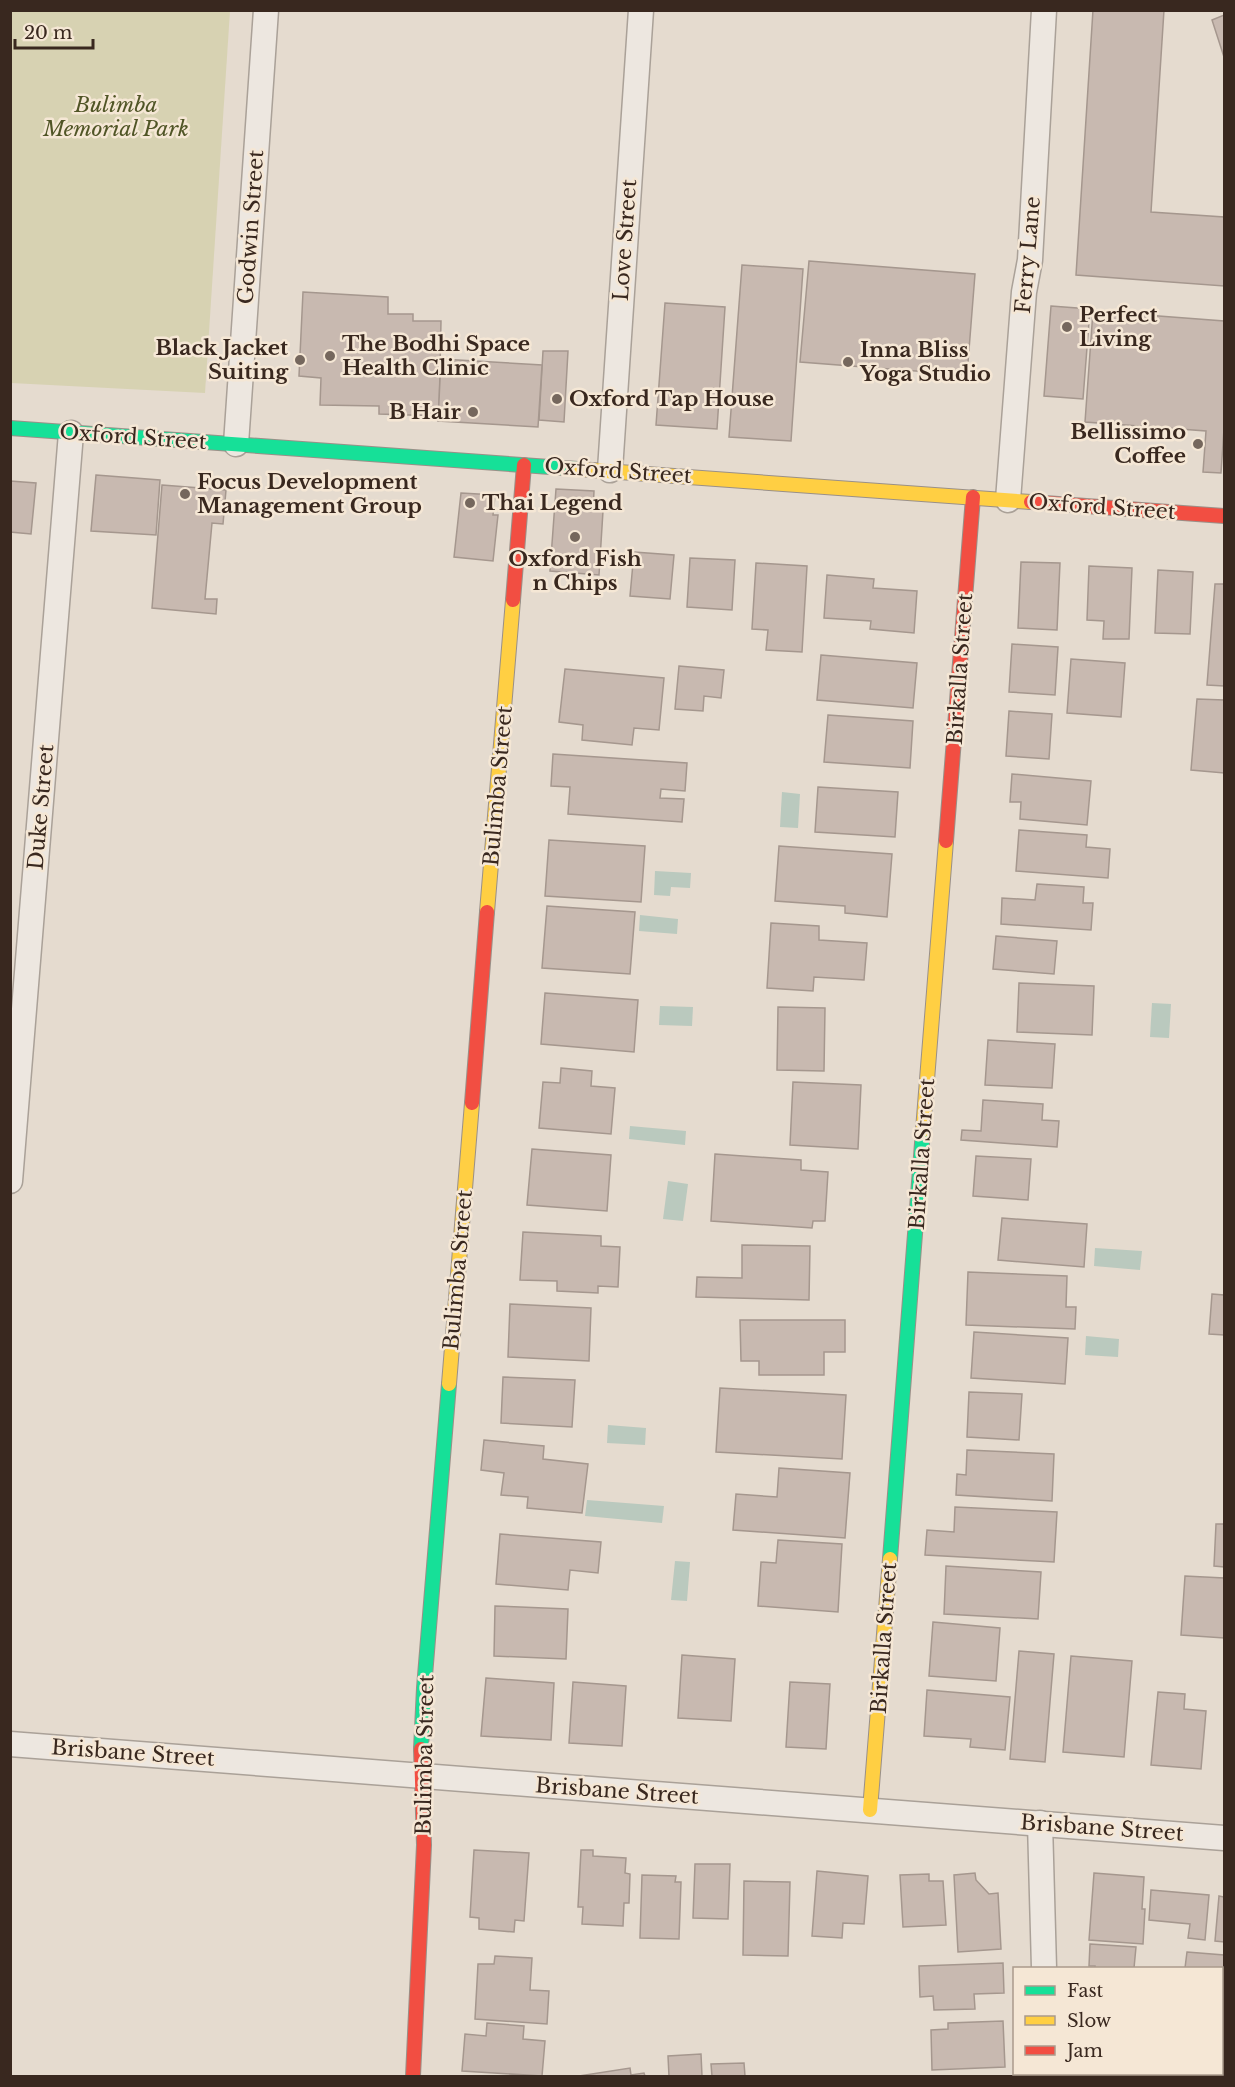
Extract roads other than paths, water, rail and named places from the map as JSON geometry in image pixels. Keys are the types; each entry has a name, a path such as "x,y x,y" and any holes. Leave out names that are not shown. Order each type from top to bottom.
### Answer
{"street":[{"name":"Godwin Street","path":"236,444 266,10"},
{"name":"Love Street","path":"610,470 641,10"},
{"name":"Ferry Lane","path":"1008,500 1024,292 1030,260 1044,10"},
{"name":"Oxford Street","path":"10,428 1224,516"},
{"name":"Duke Street","path":"10,1181 71,433"},
{"name":"Bulimba Street","path":"413,2076 424,1845 421,1744 425,1676 524,465"},
{"name":"Birkalla Street","path":"870,1810 974,497"},
{"name":"Brisbane Street","path":"10,1744 1224,1838"},
{"path":"1040,1823 1044,1967"}],"place":[{"name":"Perfect Living","path":"1067,327"},
{"name":"The Bodhi Space Health Clinic","path":"330,356"},
{"name":"Black Jacket Suiting","path":"300,360"},
{"name":"Inna Bliss Yoga Studio","path":"848,362"},
{"name":"Oxford Tap House","path":"557,399"},
{"name":"B Hair","path":"473,412"},
{"name":"Bellissimo Coffee","path":"1198,444"},
{"name":"Focus Development Management Group","path":"185,494"},
{"name":"Thai Legend","path":"470,503"},
{"name":"Oxford Fish n Chips","path":"575,537"}],"park label":[{"name":"Bulimba Memorial Park","path":"116,117"}]}
